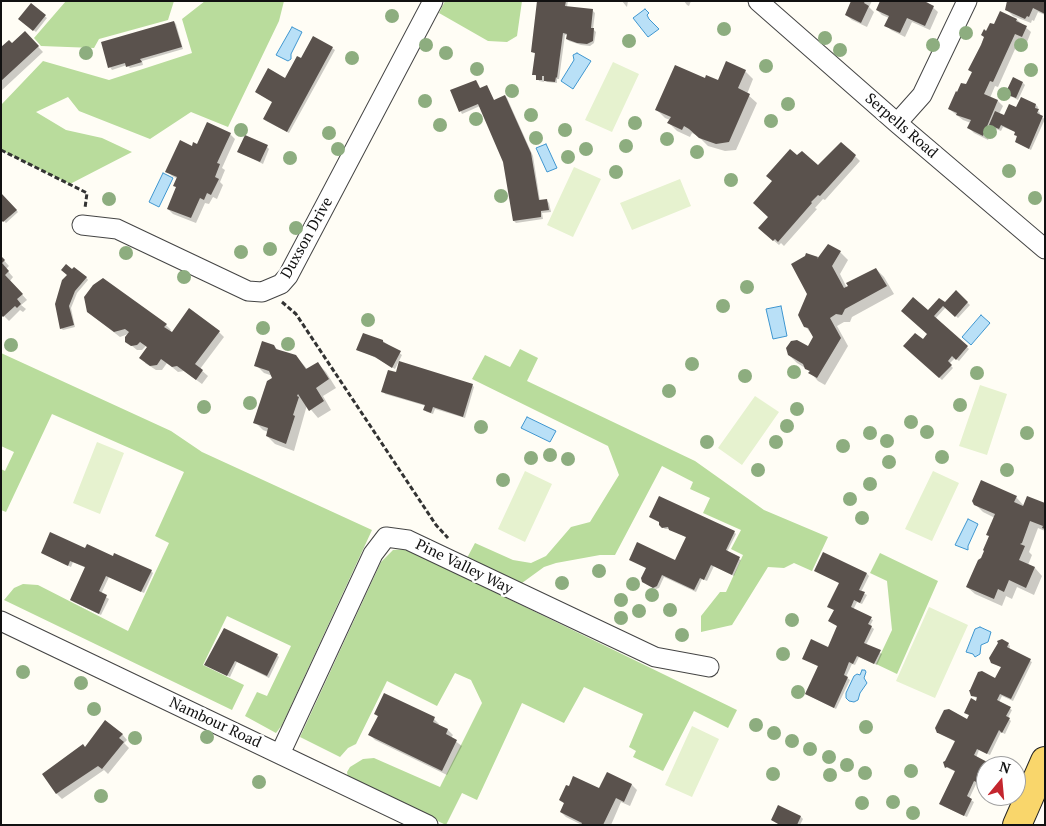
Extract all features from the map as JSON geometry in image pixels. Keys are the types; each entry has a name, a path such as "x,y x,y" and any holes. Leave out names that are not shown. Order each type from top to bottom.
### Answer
{"main road":[{"path":"1017,825 1045,761"}],"street":[{"name":"Duxson Drive","path":"82,225 117,230 248,291 262,292 281,284 288,276 433,1"},
{"name":"Serpells Road","path":"758,1 896,123 1045,249"},
{"path":"896,123 922,95 968,1"},
{"name":"Pine Valley Way","path":"280,754 373,554 386,537 408,540 655,658 709,667"},
{"name":"Nambour Road","path":"1,621 428,825"}],"path":[{"path":"1,150 87,193 82,225"},
{"path":"271,289 275,296 296,314 436,524 460,551 455,563"}],"green space":[{"path":"66,1 174,1 168,20 99,39 94,48 41,46 34,38"},
{"path":"205,1 284,1 279,21 228,127 191,112 150,139 79,111 68,97 36,112 66,130 102,138 132,152 70,184 1,150 1,105 43,61 109,80 192,53 182,19"},
{"path":"445,1 522,1 517,36 507,42 488,41 439,13"},
{"path":"613,62 639,74 612,132 585,120"},
{"path":"574,167 601,179 573,237 547,225"},
{"path":"680,179 691,206 632,230 620,203"},
{"path":"520,349 538,358 527,381 695,461 764,510 828,537 812,571 794,563 784,568 768,567 732,625 701,632 701,616 720,592 726,592 743,555 731,549 741,530 703,513 710,498 690,489 693,482 662,466 615,555 600,555 556,563 544,567 522,583 467,558 475,543 513,560 531,563 546,556 571,527 590,522 619,475 608,446 472,379 485,355 510,367"},
{"path":"1,353 171,431 202,452 372,530 282,725 276,733 245,716 257,692 267,696 291,646 227,616 203,665 244,685 232,710 4,600 14,588 23,584 38,585 128,631 169,543 155,536 184,472 52,414 6,512 1,510 1,469 5,471 14,452 1,446"},
{"path":"980,385 1007,394 987,455 959,446"},
{"path":"755,396 779,412 742,465 718,448"},
{"path":"97,442 124,453 100,514 73,503"},
{"path":"525,471 552,484 525,542 498,529"},
{"path":"933,471 959,483 932,541 905,529"},
{"path":"406,549 737,710 728,728 694,711 663,771 633,757 636,751 629,747 643,714 584,687 564,723 522,703 477,800 462,793 446,825 348,778 347,772 350,767 363,759 374,758 440,787 482,703 471,680 455,673 437,706 387,681 356,744 348,748 340,757 300,737 381,562 393,550"},
{"path":"880,553 938,581 897,674 876,664 892,630 887,581 870,573"},
{"path":"929,607 968,625 935,698 896,681"},
{"path":"692,726 719,739 692,797 665,785"}],"water":[{"path":"645,9 649,13 647,15 649,19 659,29 648,37 633,18"},
{"path":"292,27 302,32 291,54 291,59 288,61 276,55"},
{"path":"577,53 591,61 573,89 561,81 574,60 573,55"},
{"path":"546,144 557,168 547,172 536,148"},
{"path":"163,173 173,178 159,207 149,202"},
{"path":"781,306 787,336 773,339 766,309"},
{"path":"981,315 990,323 971,345 962,337"},
{"path":"527,417 556,431 550,442 521,428"},
{"path":"968,519 978,524 968,550 955,545"},
{"path":"980,627 991,632 988,642 981,645 980,654 975,657 973,654 966,652 975,629"},
{"path":"862,670 866,672 864,678 867,683 860,693 858,700 854,702 849,701 846,698 846,693 854,676 860,675"}],"building":[{"path":"537,1 566,1 565,6 593,9 591,28 594,28 593,41 587,44 577,43 566,39 567,34 563,33 555,82 544,81 544,76 542,76 542,80 536,80 536,75 532,75 535,53 531,52"},
{"path":"851,1 865,1 864,3 869,6 861,23 845,15"},
{"path":"880,1 924,1 934,6 925,26 907,18 900,33 884,26 889,16 876,10"},
{"path":"1007,1 1045,1 1045,14 1033,8 1029,17 1027,16 1025,19 1005,10"},
{"path":"31,3 46,15 33,31 18,19"},
{"path":"1000,11 1027,26 1022,37 1015,34 993,82 990,81 984,94 998,100 983,136 967,128 971,120 956,115 957,113 948,109 961,83 966,84 972,72 968,70 981,45 984,37 981,35 984,29 986,31 990,23 994,24"},
{"path":"174,21 182,47 140,59 142,62 126,67 125,63 108,68 101,42"},
{"path":"25,31 39,46 1,81 1,47 9,40 12,43"},
{"path":"313,36 333,47 287,132 263,119 272,102 255,92 268,68 285,78 297,56 301,58"},
{"path":"726,61 746,70 738,88 750,94 729,142 716,144 699,138 684,126 682,130 667,123 671,117 655,110 675,65 705,78 706,75 718,80"},
{"path":"1013,77 1023,82 1016,98 1005,94"},
{"path":"476,80 480,88 487,85 494,100 505,95 531,153 539,200 547,199 549,210 541,211 541,217 513,221 503,162 478,104 459,112 450,90"},
{"path":"1021,97 1036,104 1035,108 1039,109 1037,113 1043,116 1029,149 1015,142 1017,136 1014,135 1015,132 1001,125 999,129 989,125 995,111 1004,115 1009,104 1016,107"},
{"path":"207,122 231,133 217,163 220,164 215,177 219,179 211,195 207,193 204,200 200,198 191,218 167,209 176,187 173,186 177,177 165,172 180,140 192,146 193,142 197,144"},
{"path":"245,135 268,145 260,162 237,152"},
{"path":"841,142 856,155 852,161 820,196 818,195 811,202 778,242 775,239 773,241 758,228 768,217 753,203 772,181 766,176 790,149 797,155 802,151 818,165"},
{"path":"1,193 17,210 3,222 1,220"},
{"path":"828,244 841,251 832,266 844,288 848,286 846,283 876,268 887,286 845,309 842,315 836,314 830,318 841,338 817,378 808,373 810,371 805,369 803,364 788,355 786,348 791,341 797,340 808,346 813,337 808,328 804,327 798,315 807,294 791,264 805,256 806,253 818,257 817,259"},
{"path":"1,256 5,260 2,263 9,271 5,275 23,294 17,299 21,304 17,308 15,306 3,317 1,315"},
{"path":"66,264 72,269 74,267 87,277 75,291 69,306 74,325 60,329 55,304 62,280 67,275 61,270"},
{"path":"103,278 167,324 164,327 172,332 189,308 220,331 195,364 203,370 196,380 177,366 172,367 161,359 157,365 150,366 139,358 147,347 140,342 137,345 131,346 125,342 125,337 129,332 125,329 114,332 87,312 84,297 93,285"},
{"path":"956,290 968,302 955,317 943,306 934,316 968,346 956,360 952,356 948,361 952,365 939,378 903,346 915,333 923,339 927,334 901,311 913,297 928,310 939,298 945,302"},
{"path":"363,333 383,340 383,342 401,351 392,368 375,357 356,350"},
{"path":"262,341 274,345 276,349 296,355 306,369 318,362 329,379 316,388 324,401 309,411 298,394 297,396 299,397 293,415 295,416 286,444 266,436 268,428 253,423 267,381 272,378 269,371 254,366"},
{"path":"399,361 473,384 463,417 433,407 431,413 423,410 425,405 381,392 388,370 396,372"},
{"path":"981,480 1017,496 1014,502 1023,506 1027,496 1045,503 1045,529 1042,528 1043,526 1030,521 1020,544 1025,546 1019,560 1035,567 1026,588 1009,580 1004,592 998,589 994,599 966,587 984,551 989,536 986,535 995,514 974,505 972,501"},
{"path":"659,496 735,531 726,550 740,557 732,575 711,565 704,580 700,578 694,590 662,575 657,586 653,588 642,582 641,578 646,568 629,560 637,542 675,560 686,537 669,530 668,527 662,528 659,522 649,517"},
{"path":"50,532 85,548 87,544 113,556 114,553 152,570 141,592 106,576 99,591 107,595 99,614 70,600 85,567 70,561 68,566 41,553"},
{"path":"823,552 867,573 859,590 865,592 860,603 854,600 851,607 872,617 868,624 872,626 864,643 881,650 874,664 857,656 853,664 849,662 844,675 848,677 834,708 805,694 818,666 802,659 811,639 828,647 837,626 828,621 834,610 827,607 839,583 814,571"},
{"path":"224,628 278,654 267,676 235,661 227,676 204,665"},
{"path":"1002,639 1009,643 1007,647 1031,659 1011,699 1000,694 997,700 1011,707 1006,716 1010,718 1002,733 999,730 987,754 977,749 974,755 976,756 976,782 974,781 967,796 972,799 964,816 939,804 955,771 947,767 945,768 943,762 955,741 937,733 935,728 944,710 949,709 967,719 969,715 964,713 971,698 976,701 977,697 971,696 969,690 978,672 982,671 995,678 1001,667 991,663 989,658 998,643 997,641"},
{"path":"384,693 435,717 433,722 448,729 446,734 457,740 442,771 368,735 378,716 374,714"},
{"path":"105,720 123,734 119,738 124,742 102,769 98,766 56,794 42,774 83,744 85,747"},
{"path":"607,772 632,784 624,802 616,798 603,825 581,825 582,823 560,812 564,803 559,800 566,785 569,786 573,776 599,788"},
{"path":"778,805 801,816 797,825 780,825 771,820"}]}
